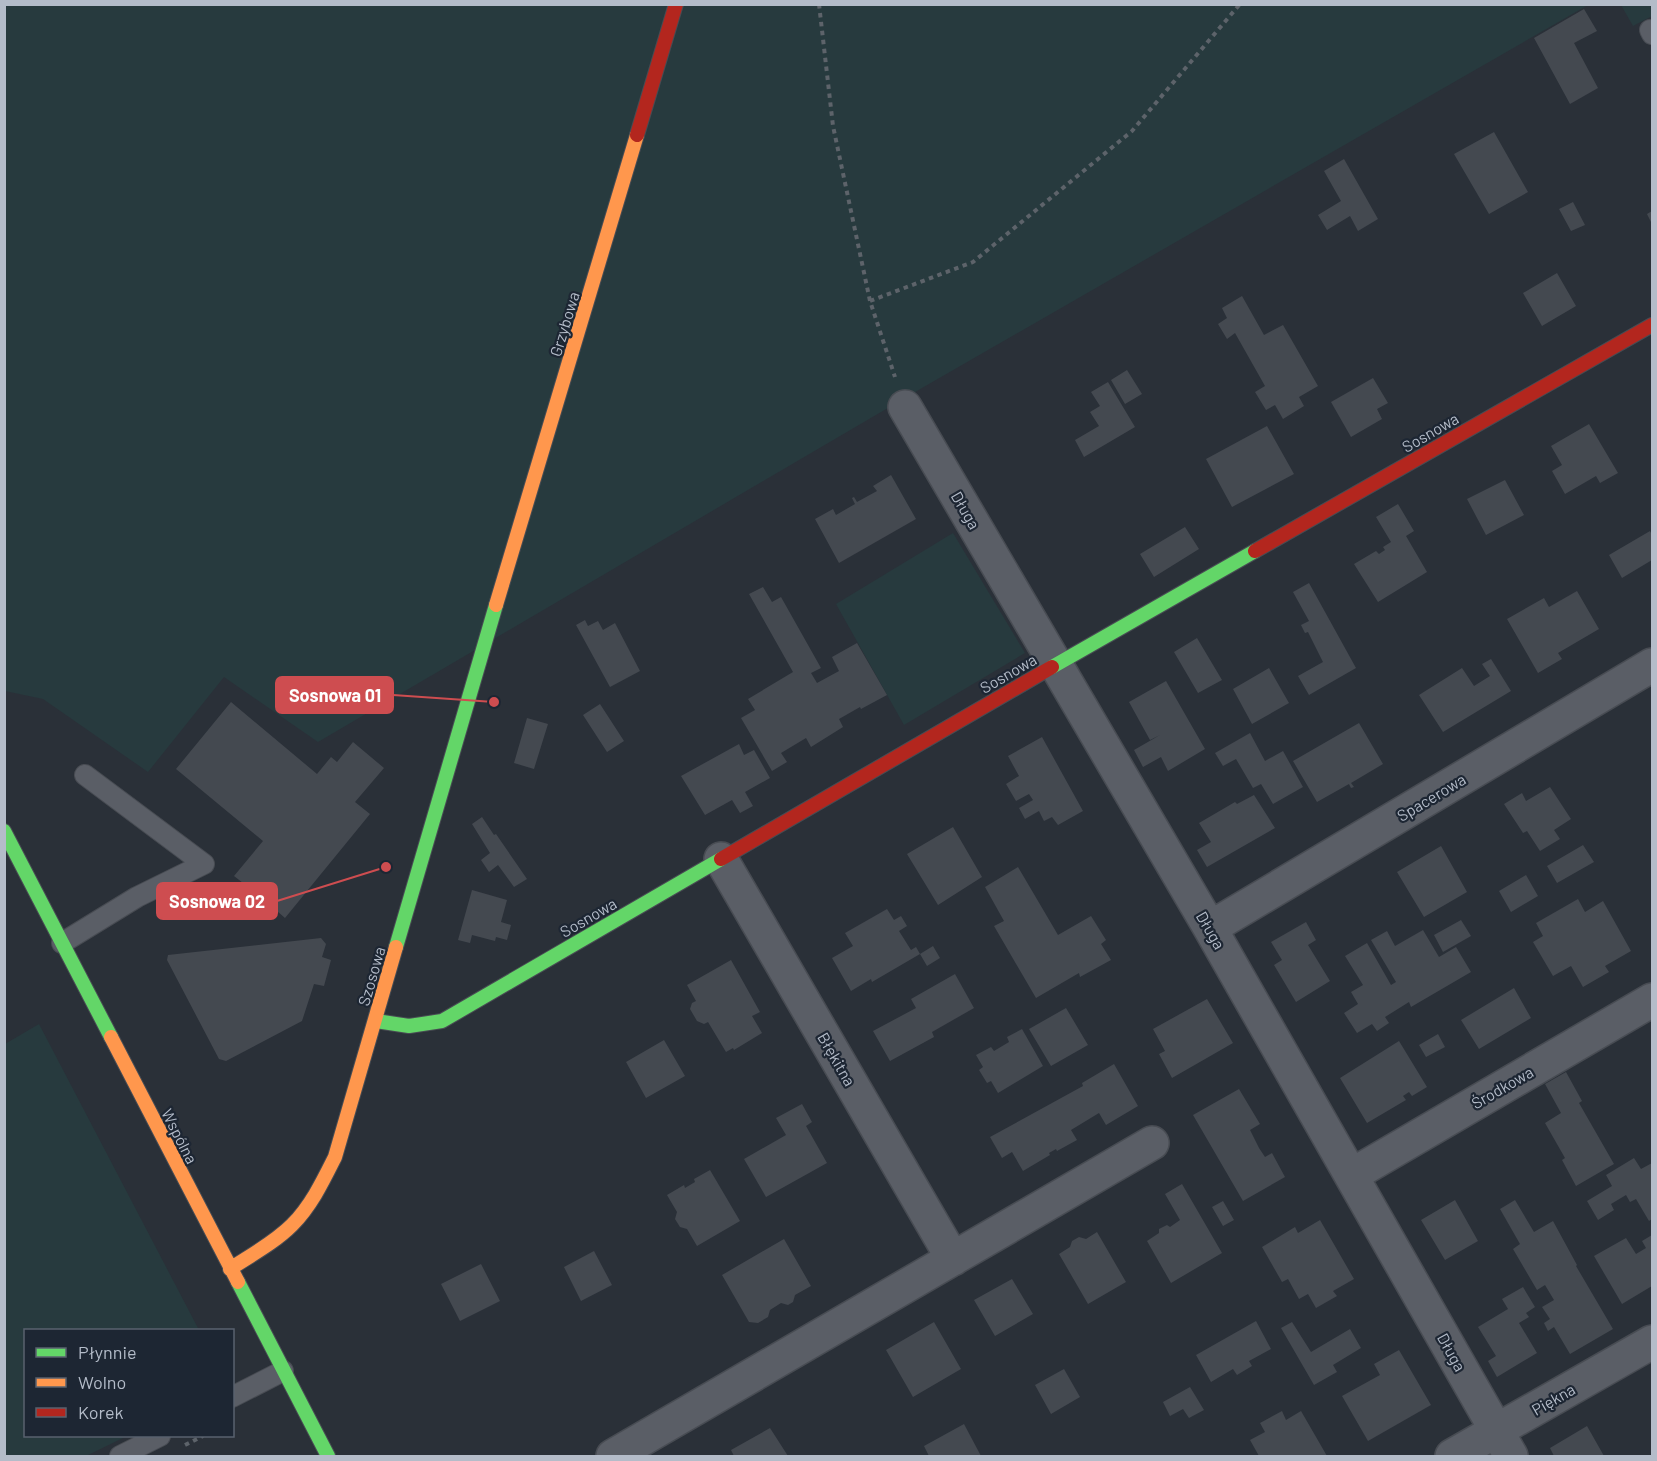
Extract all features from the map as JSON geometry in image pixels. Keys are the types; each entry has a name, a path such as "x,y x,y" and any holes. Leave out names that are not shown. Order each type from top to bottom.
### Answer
{"street":[{"name":"Grzybowa","path":"483,653 676,4"},
{"name":"Sosnowa","path":"376,1020 398,1027 416,1028 442,1021 1056,664 1653,325"},
{"name":"Długa","path":"905,407 1210,928 1504,1444"},
{"name":"Szosowa","path":"230,1269 283,1233 303,1212 317,1193 335,1157 483,653"},
{"name":"Spacerowa","path":"1210,928 1653,665"},
{"name":"Wspólna","path":"4,831 327,1456"},
{"name":"Błękitna","path":"721,859 953,1259"},
{"name":"Środkowa","path":"1352,1175 1653,1000"},
{"path":"613,1456 1152,1143"},
{"name":"Piękna","path":"1452,1456 1504,1444 1653,1341"}],"lane":[{"path":"62,943 137,897 204,864 85,775"},
{"path":"234,1396 283,1371"},
{"path":"120,1456 158,1437"}],"path":[{"path":"819,4 833,126 870,301 905,407"},
{"path":"870,301 973,262 1132,131 1240,4"}],"green space":[{"path":"5,5 1588,5 922,388 318,742 224,677 148,772 43,699 5,691"},
{"path":"1621,5 1652,5 1652,16 1633,26"},
{"path":"953,533 1025,653 904,725 836,604"},
{"path":"39,1024 198,1329 24,1329 24,1437 125,1437 86,1456 5,1456 5,1044"}],"building":[{"path":"1584,9 1597,31 1574,43 1598,88 1570,104 1534,38"},
{"path":"1494,132 1528,192 1489,214 1454,154"},
{"path":"1344,159 1378,219 1358,231 1350,216 1327,230 1318,215 1341,201 1324,171"},
{"path":"1573,202 1585,225 1571,231 1559,209"},
{"path":"1652,211 1652,224 1647,214"},
{"path":"1557,273 1576,306 1542,326 1523,293"},
{"path":"1242,296 1264,335 1283,325 1318,386 1299,397 1304,406 1283,419 1275,405 1266,410 1255,392 1265,386 1235,333 1227,339 1218,324 1227,318 1222,308"},
{"path":"1127,370 1142,394 1125,404 1111,380"},
{"path":"1373,378 1388,403 1377,409 1382,419 1351,437 1331,402"},
{"path":"1108,382 1135,427 1084,457 1075,440 1099,426 1090,412 1100,406 1091,392"},
{"path":"1589,424 1618,473 1600,483 1596,476 1565,494 1552,471 1562,465 1551,446"},
{"path":"1267,426 1294,474 1232,507 1206,459"},
{"path":"891,475 916,519 839,563 815,519 833,509 836,515 855,504 852,498 854,497 857,502 877,491 873,486"},
{"path":"1505,480 1524,515 1486,535 1467,499"},
{"path":"1398,504 1414,531 1406,536 1427,572 1378,602 1354,564 1376,551 1379,554 1385,550 1383,547 1391,542 1376,517"},
{"path":"1185,527 1199,549 1154,577 1140,554"},
{"path":"1650,531 1652,560 1622,578 1609,555"},
{"path":"1309,583 1356,668 1309,695 1298,676 1323,662 1308,632 1305,633 1301,625 1309,621 1293,592"},
{"path":"763,587 772,602 781,597 821,668 811,673 817,683 839,671 832,657 857,643 887,695 839,719 843,727 811,747 806,738 781,753 787,762 772,771 741,718 755,710 748,699 793,672 749,594"},
{"path":"1577,591 1599,629 1558,653 1562,659 1538,673 1507,619 1544,598 1549,607"},
{"path":"585,620 588,626 598,621 603,630 615,623 640,671 610,687 576,625"},
{"path":"1197,638 1222,680 1198,693 1174,652"},
{"path":"1491,659 1511,691 1443,732 1419,695 1462,668 1474,686 1490,676 1482,664"},
{"path":"1269,668 1289,703 1252,724 1233,689"},
{"path":"1166,681 1205,749 1168,771 1161,757 1143,767 1134,750 1160,735 1150,740 1129,702"},
{"path":"231,702 317,774 331,757 337,762 353,742 384,768 355,802 370,814 285,918 262,898 244,901 243,883 234,876 263,841 176,769"},
{"path":"600,704 624,741 607,752 583,715"},
{"path":"527,718 548,724 534,769 514,763"},
{"path":"1359,723 1383,764 1351,783 1354,787 1351,788 1349,784 1317,802 1293,761"},
{"path":"1250,733 1265,761 1283,751 1303,787 1273,804 1261,784 1253,788 1236,759 1223,766 1215,753"},
{"path":"1042,737 1083,811 1058,825 1052,817 1044,821 1039,811 1025,819 1019,808 1033,800 1029,794 1016,801 1006,784 1019,776 1008,756"},
{"path":"739,744 744,755 754,750 770,778 745,792 753,806 740,813 732,800 705,815 681,776"},
{"path":"1550,787 1571,819 1554,830 1560,839 1540,851 1527,831 1523,833 1504,804 1522,793 1526,801"},
{"path":"1254,795 1275,828 1207,867 1197,850 1211,842 1199,823 1235,802 1237,804"},
{"path":"482,817 527,879 514,887 498,865 489,872 481,860 490,853 472,824"},
{"path":"953,827 982,877 938,905 907,854"},
{"path":"1583,845 1594,862 1557,883 1547,866"},
{"path":"1441,846 1467,892 1424,917 1397,872"},
{"path":"1018,867 1058,935 1091,916 1106,940 1101,944 1111,960 1080,977 1079,973 1036,998 994,926 1004,921 985,887"},
{"path":"1526,875 1538,896 1511,912 1499,891"},
{"path":"472,890 507,900 501,922 511,925 507,940 496,937 495,941 472,935 470,943 458,940"},
{"path":"1578,899 1585,912 1603,901 1631,951 1605,966 1609,972 1583,987 1571,966 1553,976 1533,942 1543,936 1536,923"},
{"path":"887,909 894,920 901,916 907,926 899,931 911,950 916,947 920,954 872,982 871,979 851,991 832,958 853,946 845,933"},
{"path":"1461,920 1471,936 1443,952 1434,935"},
{"path":"1306,922 1316,940 1308,945 1330,981 1296,1002 1274,965 1282,960 1271,942"},
{"path":"1423,930 1439,957 1456,947 1471,972 1411,1007 1409,1002 1385,1017 1389,1023 1377,1031 1372,1024 1357,1033 1344,1013 1358,1004 1351,992 1363,985 1345,956 1367,943 1391,985 1396,982 1371,940 1387,931 1395,946"},
{"path":"321,938 326,944 322,957 331,960 324,986 314,984 302,1021 226,1061 219,1059 167,960 168,955"},
{"path":"933,946 940,958 927,966 920,954"},
{"path":"731,960 760,1012 752,1016 762,1033 734,1050 733,1048 726,1052 708,1022 704,1024 697,1021 690,1009 692,1003 696,1001 687,985"},
{"path":"955,974 974,1008 932,1032 934,1037 890,1061 873,1031 916,1008 911,999"},
{"path":"1514,988 1531,1018 1479,1049 1461,1020"},
{"path":"1207,999 1233,1043 1172,1078 1159,1054 1165,1051 1153,1029"},
{"path":"1066,1008 1088,1045 1051,1066 1029,1029"},
{"path":"1022,1029 1043,1066 998,1093 991,1081 987,1083 979,1070 983,1067 976,1055 991,1047 994,1051 1009,1042 1007,1037"},
{"path":"1438,1034 1445,1047 1426,1057 1419,1045"},
{"path":"664,1040 685,1076 646,1098 626,1062"},
{"path":"1399,1041 1427,1087 1412,1096 1409,1092 1403,1096 1406,1100 1367,1123 1340,1078"},
{"path":"1114,1064 1138,1106 1106,1125 1099,1113 1071,1130 1077,1140 1049,1153 1050,1155 1023,1171 1012,1152 1002,1158 990,1137 1083,1086 1082,1083"},
{"path":"1566,1072 1582,1101 1579,1103 1614,1164 1576,1186 1562,1160 1565,1158 1545,1123 1561,1113 1545,1084"},
{"path":"1239,1089 1260,1124 1250,1130 1259,1148 1265,1157 1272,1153 1285,1177 1243,1201 1193,1115"},
{"path":"802,1104 812,1122 806,1126 827,1163 766,1197 744,1159 786,1135 776,1118"},
{"path":"1634,1158 1641,1169 1652,1163 1652,1219 1649,1221 1636,1199 1630,1202 1626,1195 1611,1204 1614,1210 1598,1220 1587,1201 1612,1186 1606,1175"},
{"path":"710,1170 740,1221 697,1246 687,1229 680,1227 675,1219 677,1212 667,1195 684,1185 685,1188 695,1182 694,1179"},
{"path":"1182,1184 1222,1253 1171,1283 1147,1241 1159,1233 1159,1229 1167,1225 1170,1227 1180,1220 1165,1194"},
{"path":"1455,1200 1478,1241 1445,1260 1421,1220"},
{"path":"1515,1200 1534,1232 1553,1221 1613,1329 1570,1354 1554,1327 1548,1331 1544,1323 1550,1319 1542,1307 1554,1300 1545,1285 1537,1290 1513,1249 1520,1244 1500,1209"},
{"path":"1223,1201 1234,1220 1223,1226 1212,1207"},
{"path":"1320,1220 1354,1279 1333,1291 1337,1296 1316,1308 1308,1294 1299,1299 1288,1279 1282,1282 1262,1247 1295,1227 1298,1233"},
{"path":"1097,1232 1126,1282 1088,1304 1059,1254 1070,1247 1072,1241 1079,1237 1086,1239"},
{"path":"1652,1235 1652,1286 1622,1304 1594,1256 1626,1238 1636,1254 1646,1248 1642,1241"},
{"path":"784,1239 811,1286 795,1295 793,1302 788,1305 781,1303 770,1310 768,1317 758,1323 749,1322 722,1275"},
{"path":"594,1251 612,1285 581,1301 564,1267"},
{"path":"481,1264 500,1301 460,1321 441,1284"},
{"path":"1012,1279 1033,1314 995,1336 974,1300"},
{"path":"1523,1287 1535,1307 1526,1313 1529,1317 1519,1323 1537,1353 1497,1377 1488,1361 1496,1356 1478,1327 1508,1309 1502,1299"},
{"path":"1256,1321 1271,1349 1249,1361 1252,1366 1237,1375 1233,1369 1211,1382 1196,1355"},
{"path":"934,1322 961,1369 913,1397 886,1350"},
{"path":"1292,1322 1311,1352 1350,1329 1361,1348 1333,1365 1337,1372 1314,1385 1281,1328"},
{"path":"1399,1350 1431,1405 1368,1441 1342,1396 1380,1375 1374,1364"},
{"path":"1064,1369 1080,1397 1051,1414 1035,1385"},
{"path":"1190,1387 1204,1410 1189,1418 1183,1409 1170,1416 1163,1402"},
{"path":"1282,1411 1286,1420 1301,1411 1327,1456 1259,1456 1250,1440 1265,1432 1260,1423"},
{"path":"964,1424 981,1456 929,1456 924,1446"},
{"path":"1587,1426 1604,1456 1554,1456 1550,1448"},
{"path":"770,1428 788,1456 734,1456 731,1450"}],"traffic: fast":[{"path":"1052,667 1255,551"},
{"path":"396,947 496,605"},
{"path":"4,831 111,1037"},
{"path":"376,1021 409,1026 442,1021 721,859"},
{"path":"238,1282 328,1456"}],"traffic: slow":[{"path":"496,605 637,135"},
{"path":"230,1269 270,1243 292,1225 311,1201 326,1175 335,1157 396,947"},
{"path":"111,1037 238,1282"}],"traffic: jam":[{"path":"637,135 676,4"},
{"path":"1255,551 1652,325"},
{"path":"721,859 1052,667"}],"place":[{"name":"Sosnowa 01","path":"494,702"},
{"name":"Sosnowa 02","path":"386,867"}]}
